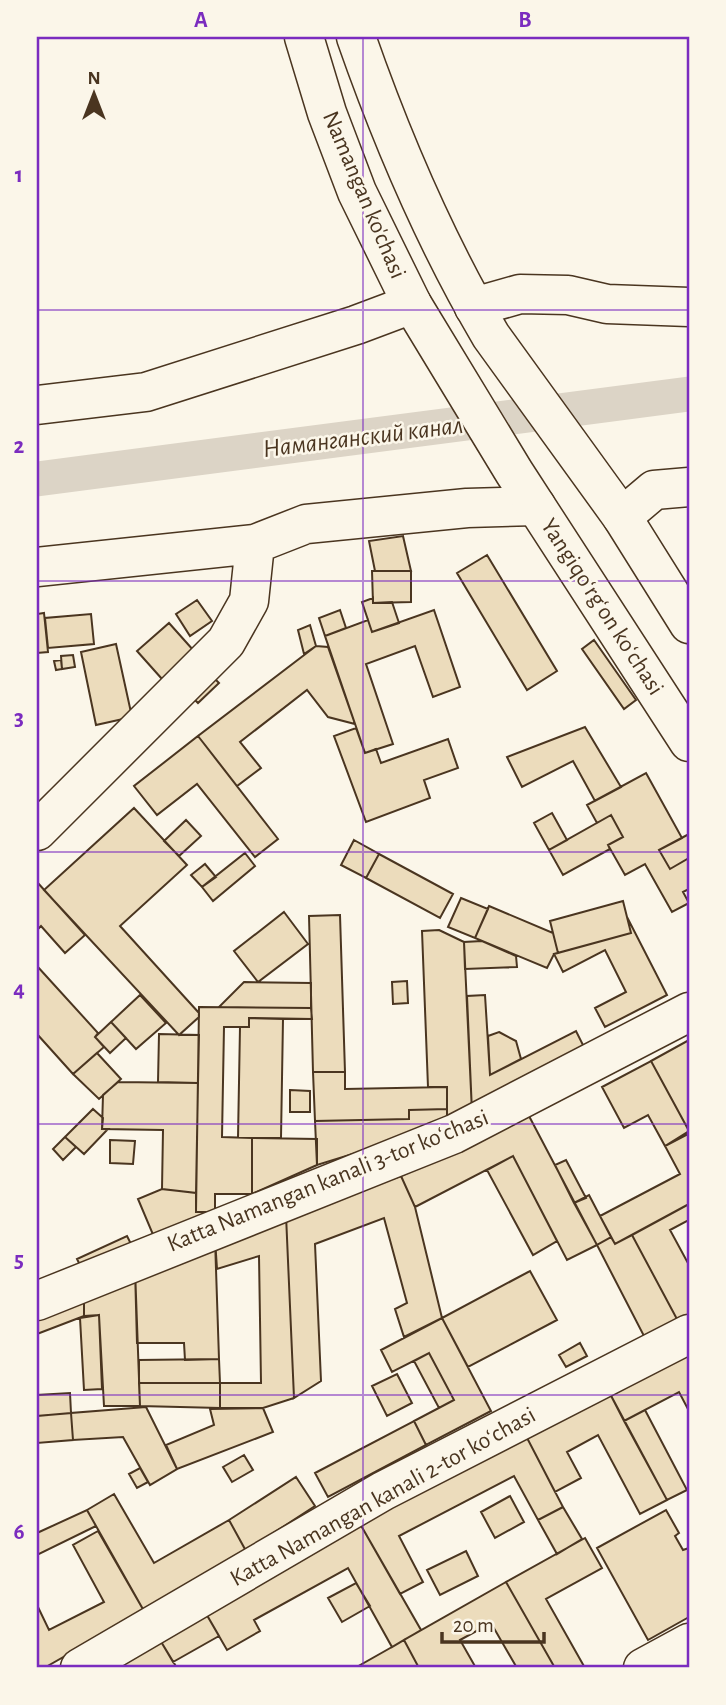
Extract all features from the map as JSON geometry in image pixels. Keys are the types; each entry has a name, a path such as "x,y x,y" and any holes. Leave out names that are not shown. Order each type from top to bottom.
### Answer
{"street":[{"name":"Namangan ko'chasi","path":"304,37 327,113 357,192 437,349 514,472"},
{"name":"Namangan ko'chasi","path":"356,37 422,206 483,321 622,517"},
{"path":"483,321 520,294 568,295 607,304 689,307"},
{"path":"37,405 146,392 356,325 412,304"},
{"name":"Yangiqoʻrgʻon koʻchasi","path":"514,472 689,742"},
{"path":"689,487 654,490 622,517 689,624"},
{"path":"37,567 255,544 306,524 467,508 536,506"},
{"path":"37,831 226,642 249,601 255,544"},
{"name":"Katta Namangan kanali 3-tor koʻchasi","path":"37,1301 454,1134 689,1012"},
{"name":"Katta Namangan kanali 2-tor koʻchasi","path":"80,1668 383,1491 689,1334"},
{"path":"643,1668 689,1643"}],"building":[{"path":"403,536 411,571 375,571 369,541"},
{"path":"487,555 557,671 527,690 457,573"},
{"path":"372,571 411,571 411,602 373,603"},
{"path":"373,598 373,603 392,602 399,623 372,632 362,602"},
{"path":"197,600 212,621 190,636 176,614"},
{"path":"340,610 346,628 325,636 319,618"},
{"path":"434,610 460,687 433,697 415,646 366,664 393,744 365,753 325,636 368,620 372,632"},
{"path":"44,613 48,652 37,653 37,614"},
{"path":"91,614 94,644 48,648 45,618"},
{"path":"169,623 194,651 162,679 137,651"},
{"path":"310,625 316,646 304,654 298,630"},
{"path":"594,640 636,700 624,709 582,649"},
{"path":"116,644 132,717 96,725 81,652"},
{"path":"316,646 328,647 355,724 328,717 307,690 240,742 261,768 237,786 198,736"},
{"path":"73,655 75,667 62,669 61,656"},
{"path":"61,660 62,669 56,670 54,661"},
{"path":"211,675 219,683 198,703 190,695"},
{"path":"585,727 621,787 595,801 573,761 522,787 507,757"},
{"path":"356,728 365,753 376,749 381,763 448,739 458,768 424,780 430,798 366,822 334,736"},
{"path":"198,736 278,839 255,857 197,784 157,815 134,786"},
{"path":"646,773 682,838 659,850 670,869 689,858 689,889 683,892 689,903 672,912 645,864 625,875 608,845 623,837 611,815 597,823 587,805"},
{"path":"134,808 187,865 120,926 199,1013 199,1017 179,1035 44,890"},
{"path":"552,813 567,840 549,850 534,823"},
{"path":"611,815 623,837 608,845 610,849 563,875 549,850"},
{"path":"186,820 201,836 179,856 164,841"},
{"path":"689,834 689,858 670,869 659,850"},
{"path":"354,840 379,854 366,878 341,865"},
{"path":"245,853 255,866 213,901 202,887"},
{"path":"379,854 453,894 440,918 366,878"},
{"path":"205,864 216,877 202,887 191,875"},
{"path":"37,882 85,935 65,953 41,926 37,930"},
{"path":"461,898 488,909 475,938 448,927"},
{"path":"623,901 631,933 558,953 550,921"},
{"path":"489,906 553,933 558,953 554,954 547,968 475,938"},
{"path":"284,912 308,944 258,982 234,951"},
{"path":"340,915 345,1072 313,1072 309,916"},
{"path":"627,917 667,995 605,1027 595,1008 626,992 605,950 563,972 554,954 631,933"},
{"path":"439,930 464,942 472,1112 447,1125 447,1087 428,1087 422,931"},
{"path":"482,941 516,956 517,967 465,969 464,942"},
{"path":"37,966 98,1033 95,1037 104,1047 73,1074 37,1034"},
{"path":"407,981 408,1003 393,1004 392,982"},
{"path":"244,982 311,983 311,1008 219,1007"},
{"path":"140,995 166,1023 136,1049 111,1022"},
{"path":"485,995 490,1075 576,1031 588,1055 472,1112 467,996"},
{"path":"199,1007 311,1008 312,1019 249,1018 249,1027 224,1027 222,1137 252,1138 252,1194 215,1194 215,1212 196,1212"},
{"path":"249,1018 283,1019 281,1138 238,1138 240,1027 249,1027"},
{"path":"111,1022 126,1038 110,1053 95,1037"},
{"path":"499,1032 516,1041 521,1059 490,1075 488,1036"},
{"path":"159,1034 199,1035 198,1083 158,1082"},
{"path":"689,1040 689,1131 651,1061"},
{"path":"97,1053 121,1079 99,1099 73,1074"},
{"path":"651,1061 689,1131 665,1146 648,1115 624,1128 602,1087"},
{"path":"313,1072 345,1072 345,1089 447,1087 447,1109 409,1110 409,1119 315,1121"},
{"path":"118,1082 198,1083 196,1193 162,1189 163,1130 102,1129 103,1095"},
{"path":"290,1090 310,1091 310,1112 290,1112"},
{"path":"93,1109 103,1118 102,1129 108,1129 84,1154 65,1137"},
{"path":"447,1109 447,1125 317,1165 315,1121 409,1119 409,1110"},
{"path":"529,1116 597,1245 567,1260 513,1156 415,1207 401,1176"},
{"path":"688,1134 689,1204 615,1244 600,1216 680,1174 665,1146"},
{"path":"65,1137 76,1147 63,1160 53,1149"},
{"path":"252,1138 317,1139 317,1165 252,1194"},
{"path":"110,1140 135,1141 133,1164 110,1163"},
{"path":"513,1156 557,1241 533,1255 487,1170"},
{"path":"566,1160 586,1198 574,1203 555,1165"},
{"path":"401,1176 415,1207 442,1318 404,1337 395,1309 407,1303 384,1218 315,1244 321,1381 294,1398 286,1215"},
{"path":"162,1189 196,1193 196,1212 208,1212 154,1237 138,1199"},
{"path":"589,1195 611,1237 597,1245 574,1203"},
{"path":"689,1204 689,1220 670,1230 689,1265 689,1315 678,1321 632,1235"},
{"path":"286,1215 294,1398 263,1408 220,1408 220,1383 261,1383 259,1256 217,1269 215,1239"},
{"path":"632,1235 678,1321 645,1338 597,1245 611,1237 615,1244"},
{"path":"127,1236 133,1248 83,1271 77,1259"},
{"path":"215,1239 219,1359 185,1360 184,1343 137,1343 135,1269"},
{"path":"135,1269 140,1406 104,1406 99,1315 84,1316 84,1286"},
{"path":"530,1271 557,1320 468,1367 442,1318"},
{"path":"84,1291 84,1316 37,1334 37,1310"},
{"path":"99,1315 102,1389 84,1390 80,1318"},
{"path":"442,1318 491,1411 426,1445 414,1421 454,1400 429,1353 392,1372 381,1350"},
{"path":"580,1343 587,1356 566,1367 559,1355"},
{"path":"689,1347 689,1411 679,1392 624,1421 608,1390"},
{"path":"429,1353 454,1400 439,1408 414,1361"},
{"path":"219,1359 220,1383 139,1383 139,1360"},
{"path":"397,1374 412,1403 387,1416 372,1386"},
{"path":"139,1383 220,1383 220,1408 140,1406"},
{"path":"608,1390 667,1500 640,1514 598,1435 567,1452 581,1478 555,1492 525,1434"},
{"path":"70,1393 71,1413 37,1416 37,1395"},
{"path":"146,1407 177,1469 150,1485 123,1437 73,1440 71,1413"},
{"path":"263,1408 273,1432 177,1469 166,1445 214,1425 210,1409"},
{"path":"645,1410 687,1490 667,1500 624,1421"},
{"path":"71,1413 73,1440 37,1443 37,1416"},
{"path":"414,1421 426,1445 328,1497 315,1473"},
{"path":"525,1434 563,1507 538,1520 514,1476 399,1536 423,1582 400,1594 359,1522"},
{"path":"244,1455 253,1470 232,1482 223,1467"},
{"path":"140,1468 148,1482 137,1488 129,1474"},
{"path":"296,1477 315,1506 246,1551 229,1520"},
{"path":"114,1494 154,1563 229,1520 246,1551 144,1611 87,1510"},
{"path":"510,1496 524,1522 495,1538 481,1512"},
{"path":"563,1507 582,1539 557,1554 538,1520"},
{"path":"87,1510 96,1526 37,1555 37,1533"},
{"path":"666,1510 679,1533 675,1536 683,1550 689,1548 689,1617 648,1640 597,1548"},
{"path":"359,1522 421,1630 392,1647 348,1568 254,1620 260,1631 227,1650 204,1610"},
{"path":"98,1531 144,1611 44,1668 37,1668 37,1605 49,1630 104,1602 73,1545"},
{"path":"585,1538 602,1568 546,1599 585,1668 555,1668 506,1582"},
{"path":"466,1551 478,1576 440,1595 427,1570"},
{"path":"506,1582 555,1668 517,1668 491,1623 460,1640 476,1668 419,1668 404,1640"},
{"path":"356,1583 370,1606 342,1622 328,1598"},
{"path":"204,1610 219,1636 173,1662 157,1635"},
{"path":"157,1635 177,1668 100,1668"},
{"path":"404,1640 419,1668 355,1668 392,1647"}],"waterway":[{"name":"Наманганский канал","path":"37,479 689,394"}]}
